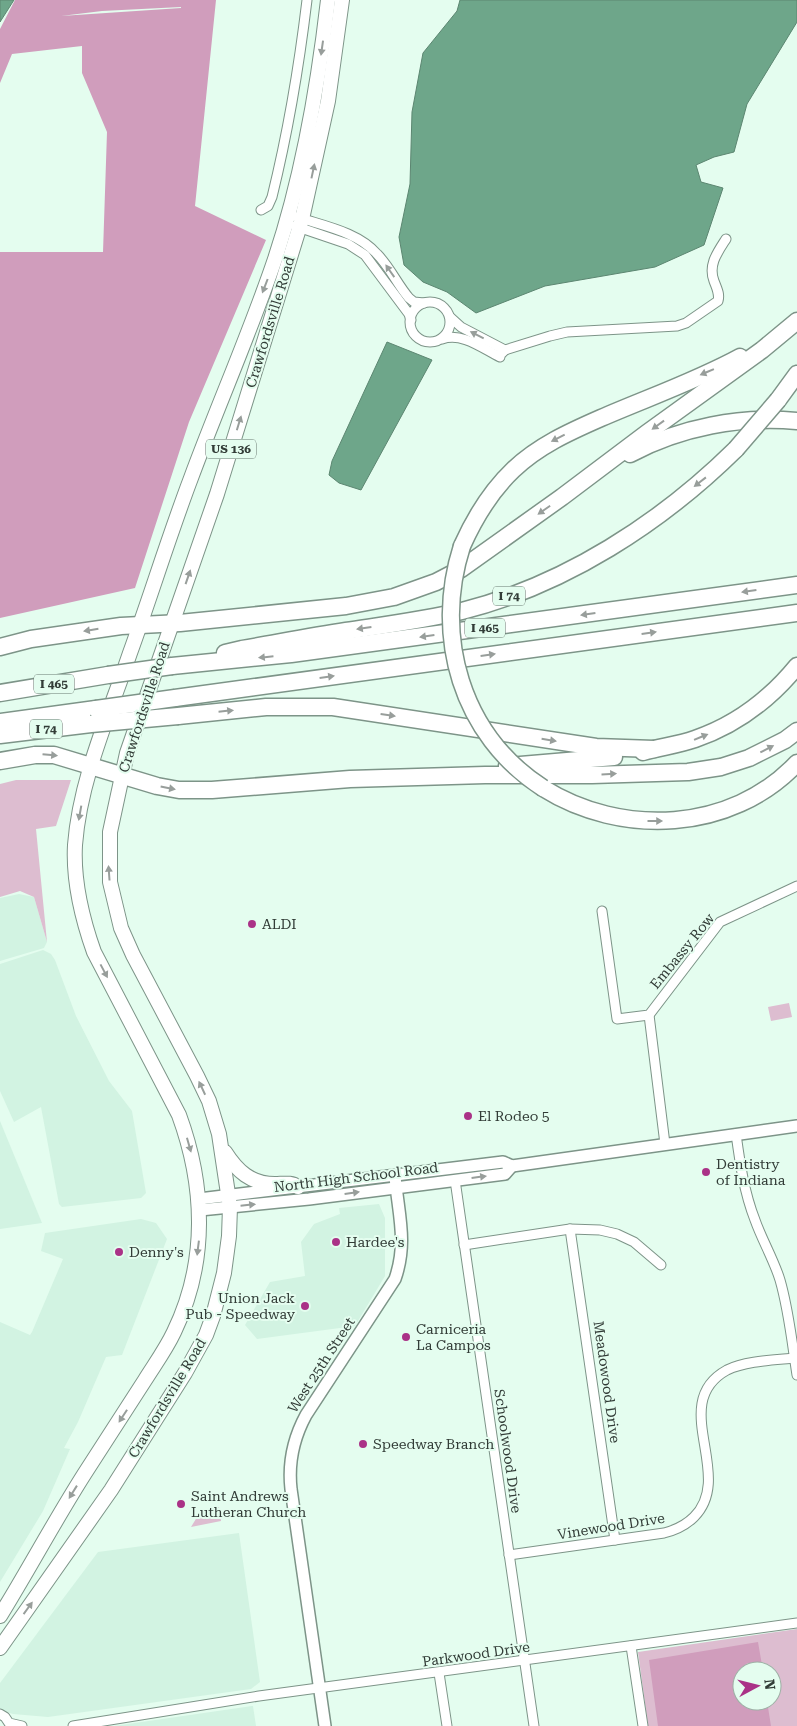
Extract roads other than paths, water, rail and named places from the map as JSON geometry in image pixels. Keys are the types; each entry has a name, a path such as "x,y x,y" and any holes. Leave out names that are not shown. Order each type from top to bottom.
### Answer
{"highway":[{"path":"0,647 103,628 346,606 376,601 436,582 460,569 583,482 762,350 796,322"},
{"path":"796,322 738,358 573,431 540,448 518,465 496,487 476,517 462,546 454,577 450,612 453,651 462,686 474,714 496,746 518,769 543,788 578,806 608,816 632,820 667,821 706,815 740,804 768,788 797,763"},
{"name":"I 74","path":"172,666 242,649 410,622 479,606 518,592 582,564 634,531 705,478 736,449 778,400 797,374"},
{"path":"583,482 632,452 696,428 729,422 759,420 797,421"},
{"name":"I 465","path":"0,693 172,666 291,654 797,585"},
{"name":"I 465","path":"0,722 94,716 175,698 797,612"},
{"name":"I 74","path":"0,735 94,716 178,716 266,707 333,707 596,747 654,749 696,739 735,720 764,699 797,666"},
{"path":"0,761 44,754 63,757 157,786 187,791 350,779 688,772 721,767 749,758 785,740 797,731"},
{"path":"350,779 375,775 628,756 654,749"}],"main road":[{"name":"Crawfordsville Road","path":"0,1616 73,1492 169,1342 186,1304 196,1267 200,1205 192,1154 179,1114 98,960 84,921 77,885 75,845 81,803 92,766 188,486 268,278 294,221 328,0"},
{"name":"Crawfordsville Road","path":"0,1648 111,1490 185,1373 206,1334 220,1293 228,1250 230,1202 221,1145 214,1117 203,1089 133,955 116,914 110,882 109,851 113,814 127,752 220,485 325,115 342,0"},
{"path":"221,1145 235,1166 246,1176 261,1183 290,1183 298,1187"}],"street":[{"path":"262,210 268,206 272,198 286,139 295,91 307,0"},
{"path":"294,221 353,236 369,246 381,258 409,298 414,302 440,304 446,309 450,318 450,328 442,339"},
{"path":"294,221 348,244 365,255 406,310 411,320 413,331 420,340 431,342 454,336 502,353 567,332 677,326 686,323 718,301 719,293 712,277 711,269 715,256 726,240"},
{"path":"411,320 415,309 424,303"},
{"path":"450,318 502,353"},
{"name":"Embassy Row","path":"649,1015 720,922 797,886"},
{"path":"602,911 617,1019 649,1015 665,1144"},
{"name":"North High School Road","path":"200,1205 309,1199 395,1181 503,1162 512,1166 797,1126"},
{"path":"736,1134 747,1198 785,1298 797,1375"},
{"name":"North High School Road","path":"230,1202 298,1187 395,1181 455,1180 505,1174 512,1166"},
{"name":"Schoolwood Drive","path":"455,1180 534,1726"},
{"name":"West 25th Street","path":"325,1726 291,1489 292,1454 298,1431 306,1415 395,1279 402,1247 400,1211 395,1181"},
{"path":"464,1245 570,1229 600,1230 624,1237 642,1248 661,1265"},
{"name":"Meadowood Drive","path":"570,1229 616,1540"},
{"name":"Vinewood Drive","path":"509,1554 616,1540 674,1530 687,1524 701,1508 707,1495 709,1482 701,1422 701,1409 706,1392 716,1378 728,1370 741,1365 794,1358"},
{"name":"Parkwood Drive","path":"73,1726 259,1696 440,1673 797,1623"},
{"path":"631,1646 643,1726"},
{"path":"440,1673 447,1726"},
{"path":"0,1714 5,1717 7,1725 22,1726"}],"place":[{"name":"ALDI","path":"252,924"},
{"name":"El Rodeo 5","path":"468,1116"},
{"name":"Dentistry of Indiana","path":"706,1172"},
{"name":"Hardee's","path":"336,1242"},
{"name":"Denny's","path":"119,1252"},
{"name":"Union Jack Pub - Speedway","path":"305,1306"},
{"name":"Carniceria La Campos","path":"406,1337"},
{"name":"Speedway Branch","path":"363,1444"},
{"name":"Saint Andrews Lutheran Church","path":"181,1504"}]}
